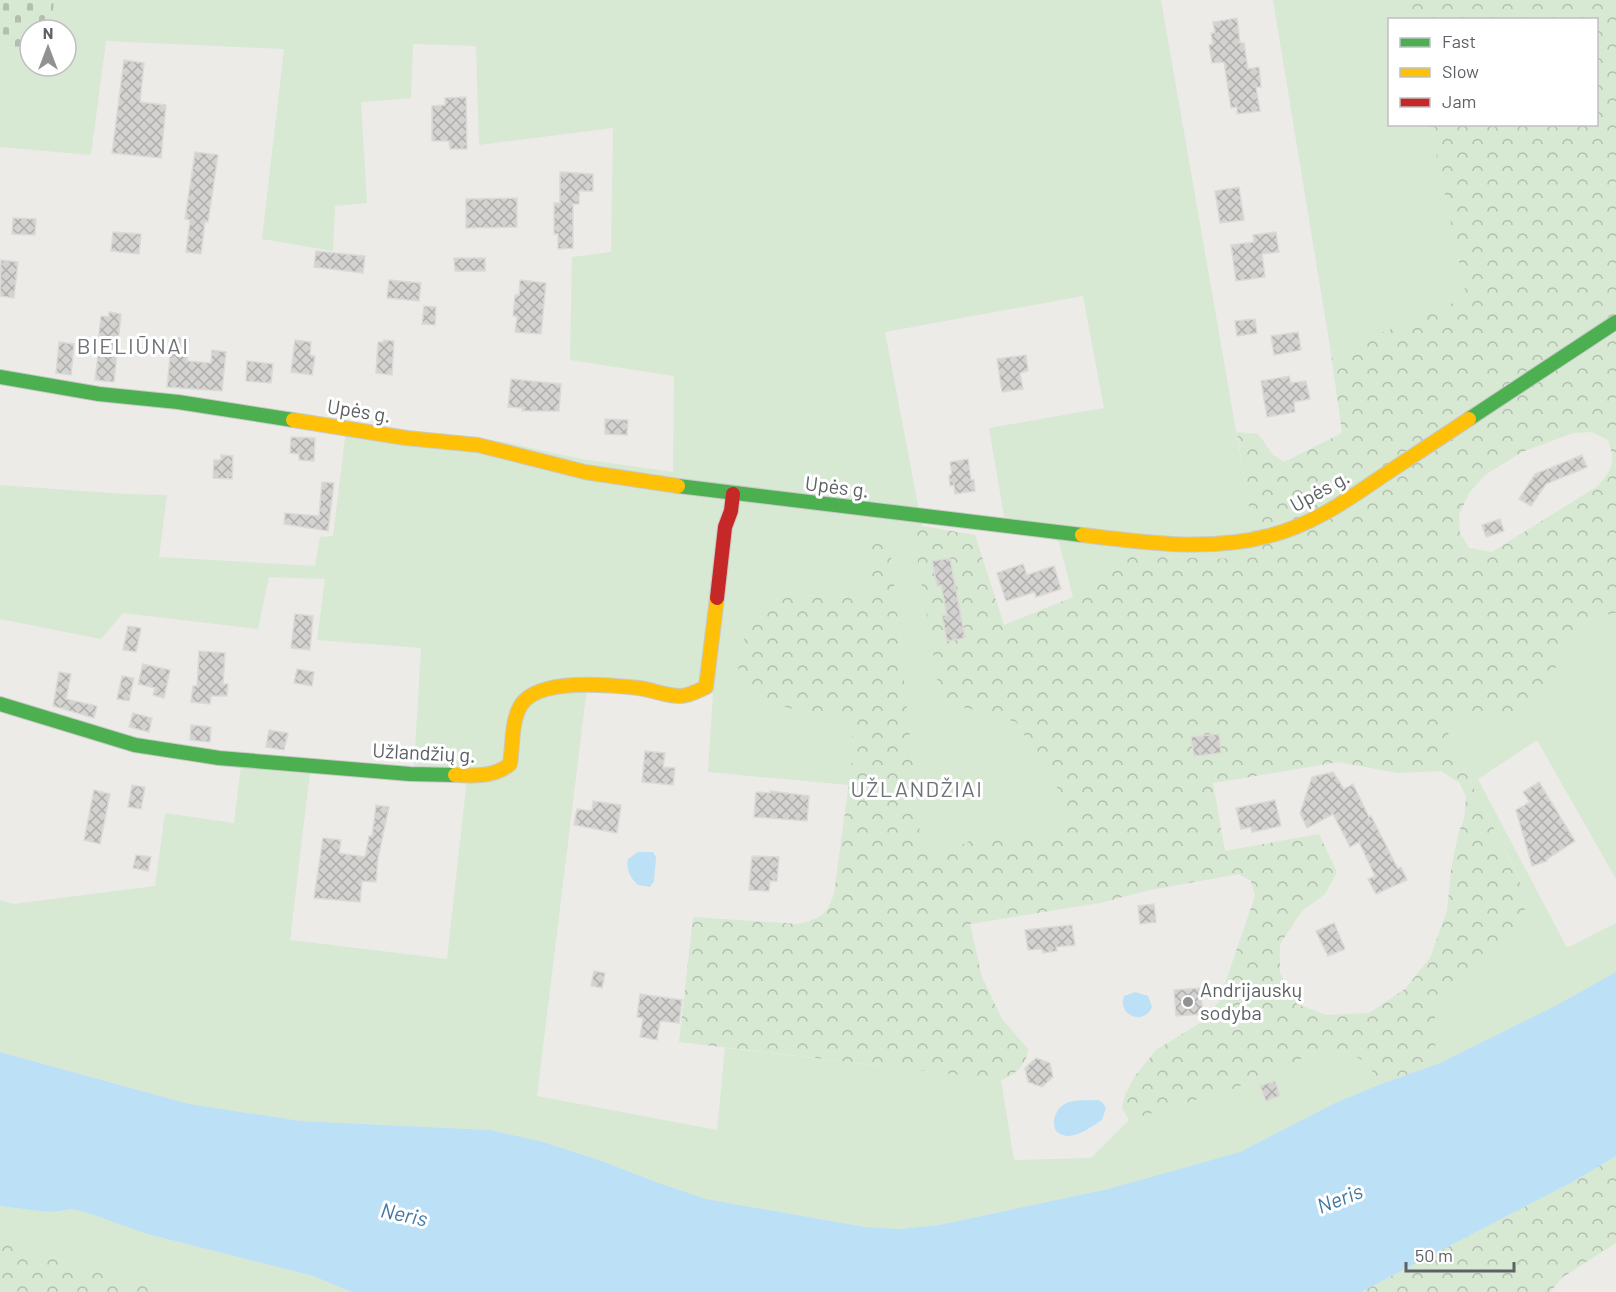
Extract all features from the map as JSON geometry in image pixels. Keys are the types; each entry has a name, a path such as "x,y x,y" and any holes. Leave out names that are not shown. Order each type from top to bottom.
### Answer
{"street":[{"name":"Upės g.","path":"0,377 99,394 178,402 406,438 478,445 585,472 733,494 1146,542 1187,545 1225,544 1260,539 1310,521 1354,495 1616,322"},
{"name":"Užlandžių g.","path":"0,704 135,746 208,757 410,774 488,775 510,764 521,705 533,693 559,687 600,686 636,688 681,696 693,694 706,687 725,527 731,510 733,494"}],"green space":[{"path":"0,0 54,0 52,18 18,18 18,48 0,47"},
{"path":"54,0 1161,0 1258,557 1213,559 1121,554 1073,597 1059,542 1004,516 989,428 1104,408 1083,296 885,332 922,526 945,702 1016,722 1066,802 1062,830 1038,835 975,838 941,856 929,854 921,842 890,546 881,539 870,539 870,594 863,599 791,594 762,702 798,710 833,714 849,722 854,746 849,785 708,772 713,694 588,679 537,1096 717,1130 725,1048 1001,1080 1014,1160 1091,1158 1129,1120 1230,1090 1288,1066 1315,1051 1345,1051 1366,1062 1381,1084 1335,1103 1240,1152 1108,1189 939,1225 900,1229 865,1227 706,1199 540,1141 490,1130 301,1121 189,1104 0,1052 0,900 13,904 155,886 165,813 234,823 241,766 310,772 290,940 447,959 468,770 414,768 421,648 317,640 325,579 269,577 258,629 123,613 101,639 0,619 0,485 167,495 159,557 315,566 320,537 333,536 347,422 505,442 581,459 673,472 674,376 570,360 572,257 611,252 613,128 479,145 476,46 413,44 411,98 361,102 367,203 335,206 333,251 262,239 284,49 106,41 91,155 0,147 0,47 18,48 18,78 78,78 78,18 52,18"},
{"path":"1273,0 1403,0 1407,18 1388,18 1388,126 1430,126 1465,290 1449,306 1331,353"},
{"path":"1403,0 1616,0 1616,613 1589,618 1570,640 1558,661 1547,694 1533,708 1495,714 1458,710 1447,717 1449,739 1519,878 1526,908 1489,962 1443,999 1435,1017 1434,1040 1440,1063 1381,1084 1366,1062 1345,1051 1315,1051 1288,1066 1230,1090 1129,1120 1122,1108 1125,1095 1135,1076 1156,1050 1205,1020 1219,1001 1255,896 1251,881 1239,874 1150,890 1100,903 970,924 982,977 1002,1019 1028,1049 1019,1069 1001,1080 679,1042 693,917 798,924 822,915 829,907 834,893 854,746 849,722 833,714 798,710 762,702 741,686 738,666 745,636 769,601 791,594 863,599 870,594 870,539 881,539 890,546 921,842 929,854 941,856 975,838 1038,835 1062,830 1066,802 1016,722 945,702 939,689 913,533 922,526 975,535 1004,625 1073,597 1121,554 1213,559 1257,557 1237,432 1258,434 1273,455 1284,462 1342,433 1331,353 1449,306 1465,290 1430,126 1598,126 1598,18 1407,18","holes":["1592,432 1608,440 1612,464 1598,486 1492,552 1469,548 1460,533 1459,515 1469,493 1485,475 1522,452 1573,433","1339,762 1397,773 1441,771 1460,783 1466,797 1464,819 1458,835 1451,870 1447,911 1430,958 1405,989 1369,1013 1326,1015 1297,1004 1280,973 1280,944 1301,912 1325,894 1337,872 1319,834 1225,851 1213,783"]},
{"path":"1616,613 1616,879 1537,740 1478,779 1567,948 1616,923 1616,972 1557,1005 1440,1063 1434,1040 1435,1017 1443,999 1489,962 1526,908 1519,877 1449,739 1447,717 1458,710 1495,714 1547,694 1558,661 1570,640 1589,618"},
{"path":"1616,1156 1616,1243 1563,1277 1550,1292 1361,1292 1578,1179"},
{"path":"0,1206 53,1212 71,1209 85,1212 147,1234 313,1276 352,1292 163,1292 0,1241"},
{"path":"0,1241 163,1292 0,1292"}],"water":[{"path":"638,852 653,852 656,857 654,881 650,887 638,885 629,873 628,859"},
{"name":"Neris","path":"1616,972 1616,1156 1578,1179 1361,1292 352,1292 313,1276 147,1234 85,1212 71,1209 53,1212 0,1206 0,1052 189,1104 301,1121 490,1130 540,1141 706,1199 865,1227 900,1229 939,1225 1108,1189 1240,1152 1335,1103 1440,1063 1557,1005"},
{"path":"1135,992 1148,996 1152,1007 1143,1016 1132,1016 1124,1009 1124,996"},
{"path":"1098,1100 1106,1108 1102,1120 1073,1135 1061,1135 1056,1131 1055,1117 1060,1107 1075,1101"}],"building":[{"path":"1237,18 1240,43 1244,43 1248,69 1259,67 1261,87 1256,87 1260,111 1237,114 1237,107 1231,108 1224,62 1212,63 1209,45 1213,44 1211,33 1215,33 1213,22"},
{"path":"124,60 144,63 140,102 166,105 161,158 112,153"},
{"path":"466,97 467,149 450,149 449,141 432,141 432,106 445,105 445,98"},
{"path":"195,152 218,155 201,254 186,252 190,220 185,219"},
{"path":"560,172 593,174 593,191 579,191 579,204 573,204 573,248 558,249 558,234 554,234 554,203 560,203"},
{"path":"1239,187 1244,220 1220,223 1215,191"},
{"path":"517,198 517,227 466,228 466,199"},
{"path":"13,218 36,219 35,235 12,234"},
{"path":"113,232 141,234 139,254 111,251"},
{"path":"1276,232 1279,252 1262,254 1265,277 1236,281 1231,245 1254,242 1253,235"},
{"path":"316,251 365,256 363,273 314,267"},
{"path":"454,258 485,258 485,271 455,271"},
{"path":"1,260 18,262 14,298 0,296"},
{"path":"389,280 421,283 419,301 387,298"},
{"path":"520,280 546,283 541,334 515,332 517,317 513,316 515,295 519,295"},
{"path":"424,306 436,307 435,325 422,324"},
{"path":"109,312 121,314 114,382 95,380 98,355 92,355 93,342 98,342 101,316 109,317"},
{"path":"1255,319 1257,333 1237,336 1235,321"},
{"path":"1298,332 1301,350 1274,355 1271,336"},
{"path":"172,337 189,339 187,361 211,363 212,350 226,352 222,391 167,387"},
{"path":"295,340 311,342 310,355 315,356 312,375 291,372"},
{"path":"394,341 392,375 376,373 378,342"},
{"path":"59,342 74,344 71,375 56,373"},
{"path":"1026,355 1028,371 1020,373 1023,389 1002,392 997,359"},
{"path":"247,361 273,364 271,383 246,381"},
{"path":"1289,376 1291,383 1306,381 1310,399 1294,402 1295,412 1267,417 1261,381"},
{"path":"511,379 561,384 559,411 522,411 523,408 508,407"},
{"path":"605,419 628,420 627,435 605,434"},
{"path":"291,437 315,438 314,461 299,460 299,454 290,453"},
{"path":"221,455 233,456 232,479 213,478 214,460 221,460"},
{"path":"1582,455 1587,467 1546,484 1531,506 1519,499 1535,474"},
{"path":"968,459 975,491 955,494 954,485 950,486 949,475 952,474 950,462"},
{"path":"322,482 334,483 328,531 284,524 285,513 319,516"},
{"path":"1500,519 1504,531 1486,537 1482,525"},
{"path":"950,558 965,638 947,641 942,616 947,615 941,585 937,586 932,561"},
{"path":"1023,564 1027,575 1054,566 1061,589 1036,597 1035,592 1006,601 997,573"},
{"path":"295,614 313,616 310,650 291,648"},
{"path":"128,626 141,628 136,652 123,650"},
{"path":"199,651 225,653 223,684 228,684 227,696 211,696 210,704 191,702 193,686 197,686"},
{"path":"143,664 170,670 164,698 153,695 155,688 138,684"},
{"path":"297,669 314,672 312,686 294,683"},
{"path":"59,672 71,674 66,699 97,706 94,718 53,706"},
{"path":"122,676 134,678 129,701 117,699"},
{"path":"133,713 152,718 149,732 129,727"},
{"path":"191,725 211,727 210,742 190,740"},
{"path":"269,730 288,733 284,750 266,747"},
{"path":"1219,734 1221,753 1194,756 1191,737"},
{"path":"645,751 665,753 663,767 675,768 673,785 642,782"},
{"path":"1333,772 1344,789 1353,784 1398,869 1401,867 1407,880 1376,894 1368,879 1375,876 1359,842 1350,847 1333,814 1307,828 1300,813 1312,777"},
{"path":"1539,782 1575,841 1547,861 1532,866 1516,810 1530,802 1523,792"},
{"path":"132,785 145,787 141,809 128,807"},
{"path":"94,790 110,794 100,844 84,840"},
{"path":"770,791 809,796 807,821 754,817 756,792 770,793"},
{"path":"1275,800 1281,826 1252,832 1251,827 1241,829 1236,808"},
{"path":"593,801 621,805 617,833 574,825 577,809 592,811"},
{"path":"376,805 389,807 378,858 376,882 362,881 360,902 314,898 323,838 341,840 339,853 365,857 369,836 372,836"},
{"path":"136,855 151,857 148,871 133,868"},
{"path":"752,856 779,857 777,881 770,881 769,891 749,890"},
{"path":"1154,904 1156,922 1140,924 1138,906"},
{"path":"1334,923 1345,949 1328,956 1316,931"},
{"path":"1072,925 1075,945 1056,947 1057,951 1043,953 1042,949 1028,950 1025,930"},
{"path":"594,971 605,973 602,988 591,986"},
{"name":"Andrijauskų sodyba","path":"1200,988 1203,1014 1176,1016 1174,990"},
{"path":"640,994 682,1000 679,1023 660,1021 657,1040 640,1037 643,1018 637,1017"},
{"path":"1036,1058 1050,1063 1053,1077 1042,1087 1028,1082 1025,1068"},
{"path":"1275,1081 1280,1096 1266,1101 1260,1086"}],"traffic: fast":[{"path":"1469,419 1616,322"},
{"path":"0,377 99,394 178,402 293,420"},
{"path":"678,486 1082,535"},
{"path":"0,704 135,745 219,758 410,774 455,775"}],"traffic: slow":[{"path":"1082,535 1152,543 1199,545 1245,541 1283,532 1341,504 1469,419"},
{"path":"293,420 406,438 478,445 585,472 678,486"},
{"path":"455,775 491,773 510,764 518,711 530,696 543,690 576,685 612,685 680,696 706,687 717,598"}],"traffic: jam":[{"path":"717,598 725,527 731,511 733,494"}],"place":[{"name":"Andrijauskų sodyba","path":"1188,1002"}],"district":[{"name":"BIELIŪNAI","path":"133,346"},
{"name":"UŽLANDŽIAI","path":"917,789"}]}
